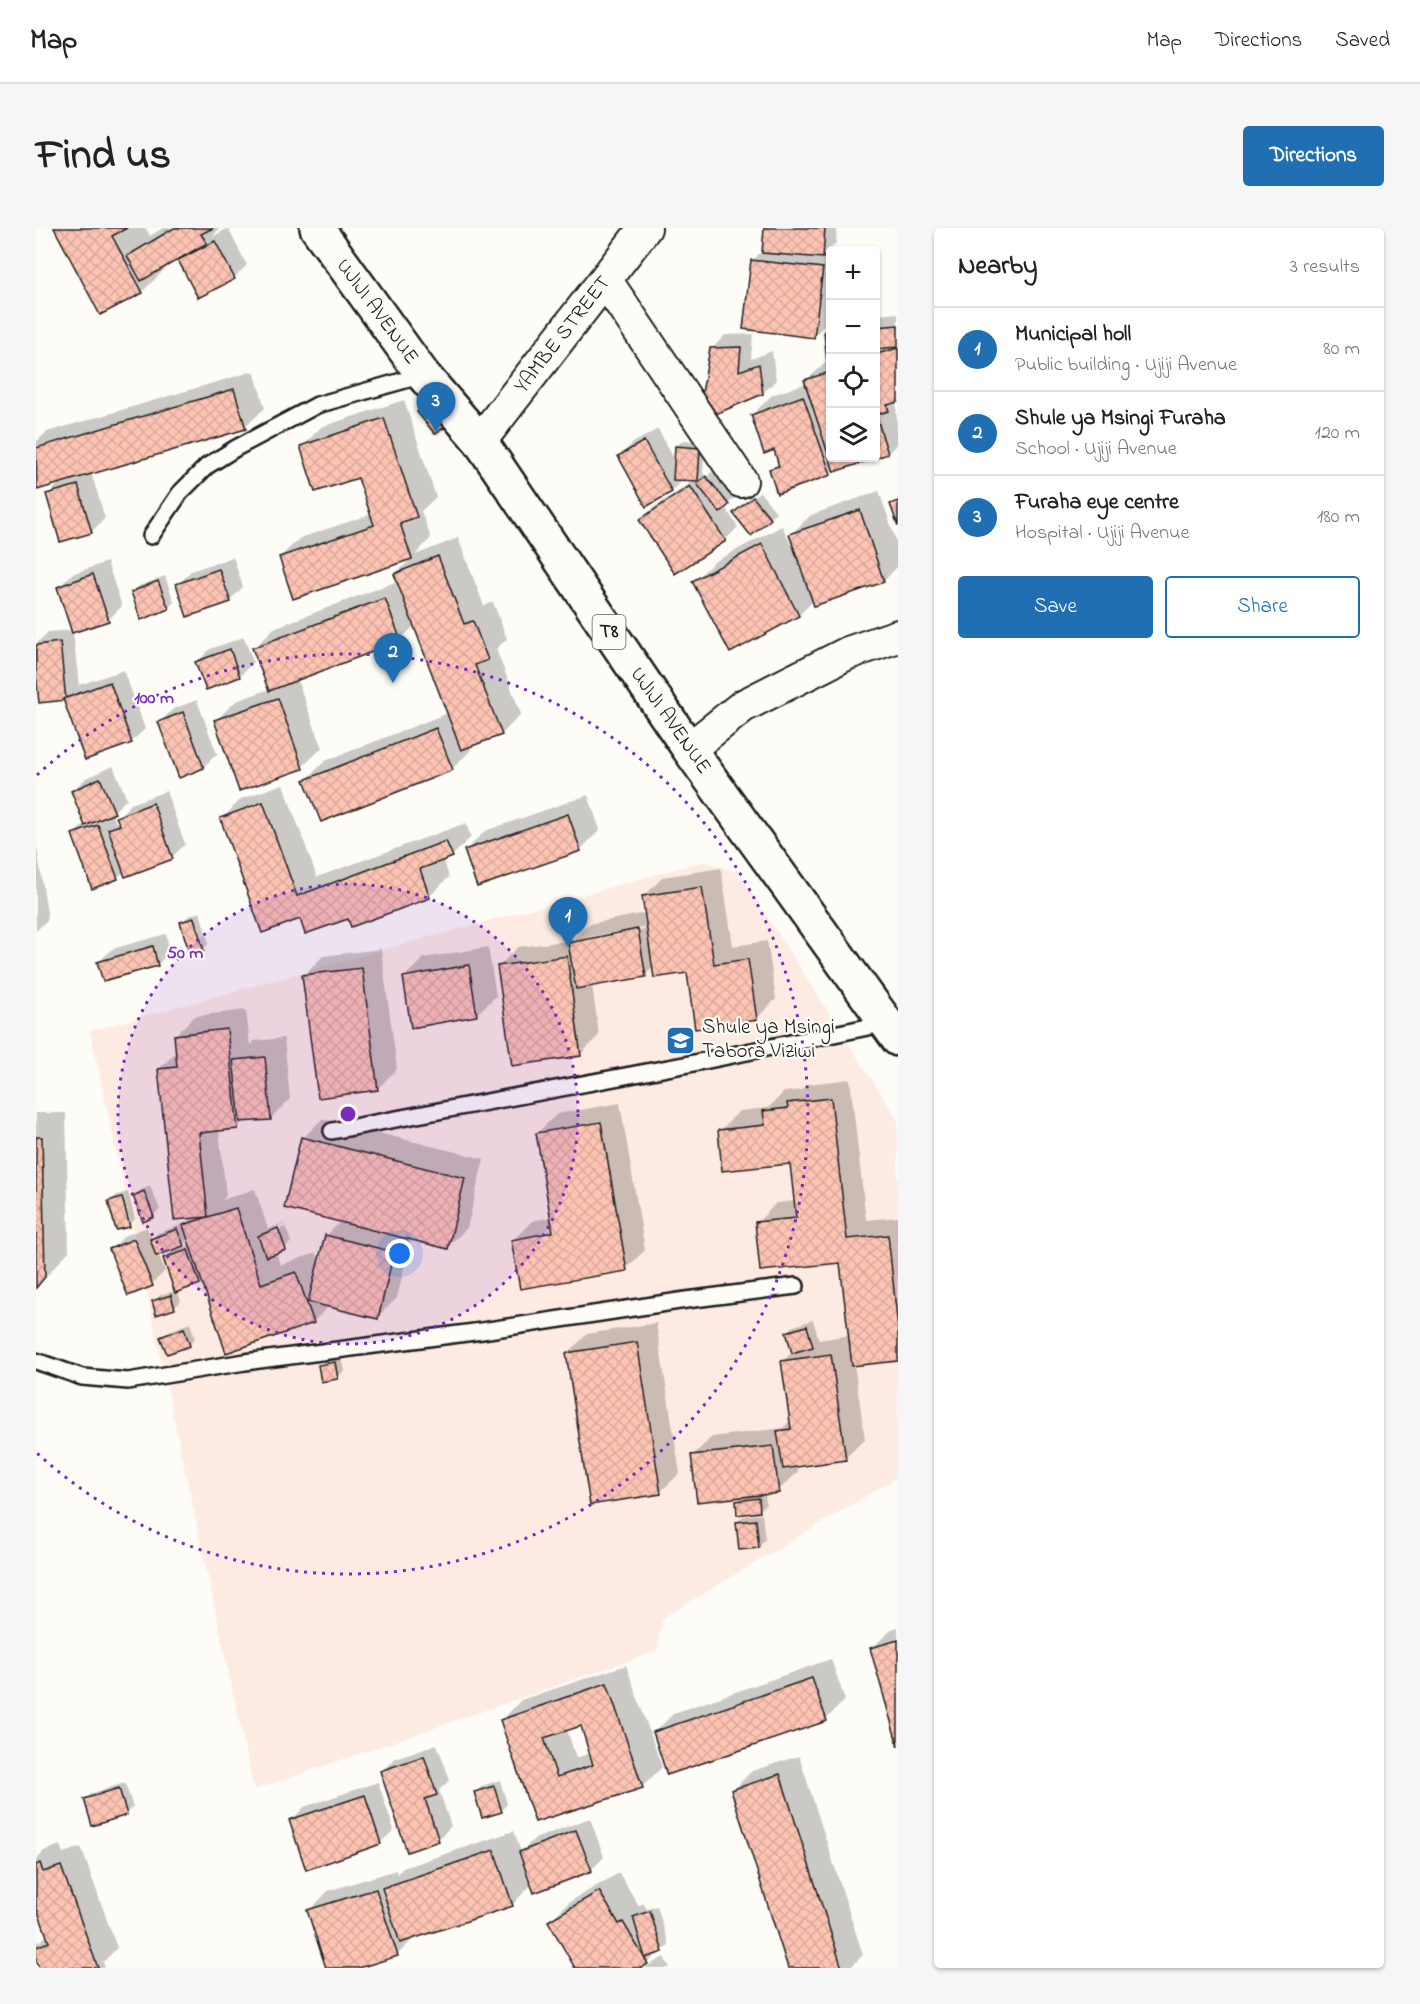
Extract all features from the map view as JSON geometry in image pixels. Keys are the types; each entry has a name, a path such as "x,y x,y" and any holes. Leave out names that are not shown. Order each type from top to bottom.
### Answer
{"highway":[{"name":"UJIJI AVENUE","path":"317,228 423,375 480,441 689,749 893,1031"}],"street":[{"name":"YAMBE STREET","path":"480,441 645,228"},
{"path":"606,281 741,481"},
{"path":"689,749 743,706 848,653 898,636"}],"lane":[{"path":"152,536 180,492 207,466 236,448 317,405 423,375"},
{"path":"332,1131 689,1064 893,1031"},
{"path":"36,1361 82,1377 128,1381 245,1362 796,1286"}],"shaded area":[{"path":"705,861 739,873 898,1120 898,1477 663,1618 657,1651 254,1790 90,1031"}],"building":[{"path":"54,228 127,228 112,236 143,293 100,315"},
{"path":"174,228 213,228 201,234 207,243 141,281 127,256"},
{"path":"764,228 825,228 823,258 762,253"},
{"path":"215,241 235,279 198,298 178,260"},
{"path":"751,260 823,268 814,338 743,329"},
{"path":"898,325 898,347 880,349 880,327"},
{"path":"741,347 739,371 759,364 763,394 706,418 699,410 710,348"},
{"path":"898,348 898,402 887,405 889,411 880,413 880,354"},
{"path":"826,373 826,447 804,380"},
{"path":"234,389 246,429 37,490 36,448"},
{"path":"803,396 831,475 777,494 769,469 779,466 774,450 764,454 751,415"},
{"path":"428,404 445,427 435,434 417,412"},
{"path":"384,418 417,517 400,523 412,559 293,599 279,557 374,525 358,478 315,492 300,446"},
{"path":"880,428 888,454 880,457"},
{"path":"644,441 672,492 646,507 618,456"},
{"path":"675,446 700,448 698,481 673,480"},
{"path":"831,462 864,462 834,472"},
{"path":"706,476 729,505 720,513 697,484"},
{"path":"78,485 92,533 60,542 46,494"},
{"path":"690,486 726,541 675,574 639,520"},
{"path":"753,497 771,519 751,536 733,513"},
{"path":"898,501 898,526 890,504"},
{"path":"860,510 884,582 814,606 789,534"},
{"path":"762,544 799,616 730,653 692,581"},
{"path":"438,556 464,624 473,621 488,660 475,665 502,735 461,750 394,574"},
{"path":"219,569 231,602 187,617 176,584"},
{"path":"93,574 109,621 72,633 57,587"},
{"path":"158,581 169,609 141,620 131,592"},
{"path":"385,598 401,641 269,691 252,648"},
{"path":"60,642 66,700 39,703 36,645"},
{"path":"230,649 240,677 206,690 195,662"},
{"path":"110,682 132,743 85,760 63,699"},
{"path":"278,698 303,769 239,791 214,720"},
{"path":"183,712 204,768 179,778 158,722"},
{"path":"436,728 453,770 321,822 304,780"},
{"path":"100,778 115,813 85,826 71,791"},
{"path":"263,802 297,896 446,841 453,857 420,869 430,898 351,927 348,919 305,934 300,919 262,933 220,818"},
{"path":"153,803 173,859 125,877 108,829 120,825 116,817"},
{"path":"568,814 581,851 477,887 464,850"},
{"path":"98,825 118,879 92,889 72,834"},
{"path":"702,887 714,964 748,959 757,1020 695,1029 687,973 654,978 642,896"},
{"path":"194,918 204,951 190,955 180,922"},
{"path":"638,929 646,977 576,989 568,943"},
{"path":"153,946 158,966 103,981 97,962"},
{"path":"567,956 581,1056 512,1066 497,966"},
{"path":"469,965 477,1016 411,1028 403,977"},
{"path":"362,968 378,1090 318,1098 302,975"},
{"path":"227,1029 238,1129 199,1133 208,1217 174,1220 158,1069 177,1067 174,1035"},
{"path":"265,1057 271,1120 240,1122 233,1060"},
{"path":"831,1098 847,1239 888,1235 898,1328 898,1361 852,1366 840,1263 760,1271 755,1222 796,1218 790,1164 722,1171 718,1130 765,1125 763,1111 788,1108 787,1103"},
{"path":"601,1122 627,1271 520,1289 511,1240 553,1232 536,1133"},
{"path":"36,1137 42,1137 45,1277 36,1288"},
{"path":"301,1137 465,1178 448,1249 284,1208"},
{"path":"144,1191 154,1217 143,1222 133,1196"},
{"path":"122,1197 130,1227 116,1230 108,1201"},
{"path":"236,1208 261,1284 296,1272 314,1323 226,1353 183,1225"},
{"path":"278,1228 286,1250 266,1257 258,1236"},
{"path":"177,1229 184,1246 156,1256 150,1239"},
{"path":"325,1235 394,1252 378,1319 308,1302"},
{"path":"134,1239 153,1286 128,1296 109,1249"},
{"path":"188,1250 200,1284 175,1293 163,1258"},
{"path":"171,1295 175,1309 156,1315 152,1301"},
{"path":"807,1326 813,1347 792,1353 786,1332"},
{"path":"184,1328 190,1346 167,1354 160,1337"},
{"path":"637,1342 661,1494 590,1505 566,1353"},
{"path":"831,1354 846,1460 783,1469 777,1431 791,1429 781,1361"},
{"path":"335,1362 338,1379 321,1382 318,1365"},
{"path":"773,1446 779,1493 697,1502 691,1455"},
{"path":"759,1498 760,1512 737,1515 736,1501"},
{"path":"756,1520 759,1548 739,1550 736,1522"},
{"path":"898,1640 898,1746 870,1648"},
{"path":"812,1678 827,1721 667,1775 653,1732"},
{"path":"607,1683 643,1788 535,1822 500,1720","holes":["581,1726 593,1765 557,1777 544,1738"]},
{"path":"424,1756 437,1795 425,1799 439,1841 407,1852 380,1771"},
{"path":"780,1774 842,1968 788,1968 731,1790"},
{"path":"494,1786 502,1812 482,1818 474,1792"},
{"path":"119,1788 127,1815 92,1826 84,1799"},
{"path":"365,1795 381,1844 306,1870 289,1820"},
{"path":"576,1830 592,1871 534,1893 519,1852"},
{"path":"494,1850 513,1906 400,1943 382,1888"},
{"path":"40,1863 43,1872 61,1866 98,1968 39,1968 36,1960 36,1947 49,1942 36,1906 36,1865"},
{"path":"376,1889 398,1956 359,1968 326,1968 307,1910"},
{"path":"599,1891 619,1924 623,1922 648,1964 641,1968 575,1968 548,1921"},
{"path":"650,1911 663,1952 645,1958 633,1917"}],"place":[{"name":"Furaha eye centre","path":"436,432"},
{"name":"Shule ya Msingi Furaha","path":"393,683"},
{"name":"Municipal holl","path":"568,947"},
{"name":"Shule ya Msingi Tabora Viziwi","path":"681,1040"}]}
